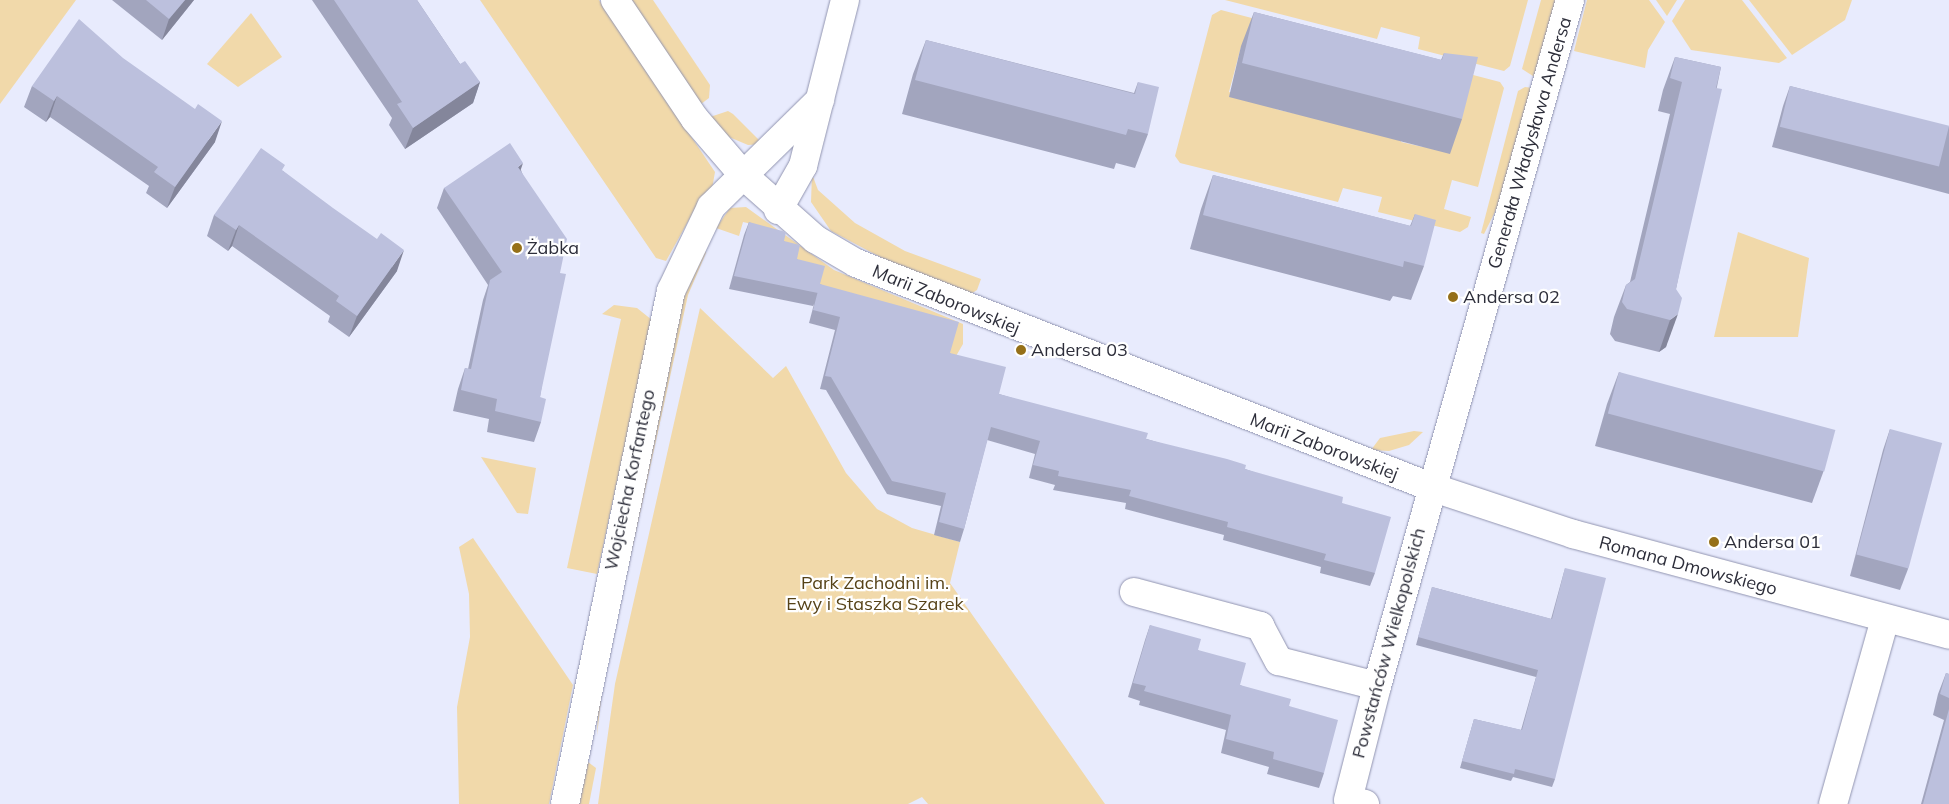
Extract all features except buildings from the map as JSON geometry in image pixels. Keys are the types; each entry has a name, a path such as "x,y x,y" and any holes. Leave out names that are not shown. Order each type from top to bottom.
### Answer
{"street":[{"name":"Marii Zaborowskiej","path":"615,0 695,119 744,176 778,210 815,239 894,280 1431,487"},
{"path":"778,210 803,166 845,0"},
{"name":"Generała Władysława Andersa","path":"1431,487 1570,0"},
{"name":"Wojciecha Korfantego","path":"565,804 671,291 706,216 820,100"},
{"name":"Romana Dmowskiego","path":"1431,487 1573,534 1949,635"},
{"name":"Powstańców Wielkopolskich","path":"1357,802 1377,686 1431,487"},
{"path":"1134,592 1260,626 1279,661 1377,686"},
{"path":"1833,804 1885,619"}],"green space":[{"path":"0,0 76,0 0,104"},
{"path":"480,0 599,0 715,172 712,189 700,200 666,261 656,258"},
{"path":"631,0 653,0 710,85 709,98 701,104"},
{"path":"1225,0 1528,0 1510,66 1504,71 1418,49 1420,37 1381,27 1377,39"},
{"path":"1541,0 1556,0 1536,78 1522,69"},
{"path":"1587,0 1649,0 1665,22 1648,50 1645,68 1574,51"},
{"path":"1656,0 1677,0 1667,16"},
{"path":"1685,0 1742,0 1787,58 1779,63 1691,50 1672,21"},
{"path":"1749,0 1852,0 1845,20 1792,55"},
{"path":"1221,10 1271,23 1241,47 1229,92 1279,110 1402,137 1401,142 1423,147 1454,70 1500,82 1504,88 1478,187 1452,180 1444,209 1471,217 1468,227 1460,232 1378,212 1382,197 1343,188 1338,202 1180,163 1175,156 1212,15"},
{"path":"251,13 282,57 238,87 207,64"},
{"path":"1525,87 1533,88 1505,192 1484,234 1481,233 1518,91"},
{"path":"728,111 763,144 748,145 729,137 710,117"},
{"path":"812,174 818,190 855,223 905,251 981,279 977,290 971,294 897,266 831,231 811,202"},
{"path":"746,207 834,270 963,324 963,344 952,363 815,298 761,226 743,222 739,236 716,228 730,208"},
{"path":"1738,232 1809,258 1798,337 1714,337"},
{"path":"704,247 706,253 688,295 603,682 597,736 599,683 684,293"},
{"path":"614,305 637,308 652,320 597,574 567,568 621,319 602,314"},
{"name":"Park Zachodni im. Ewy i Staszka Szarek","path":"700,308 773,378 786,366 846,473 877,509 912,528 960,542 950,583 1105,804 928,804 922,797 908,804 598,804 615,684"},
{"path":"1414,431 1423,432 1409,445 1389,451 1371,450 1380,438"},
{"path":"481,457 536,468 528,514 517,513"},
{"path":"473,538 573,685 549,804 459,804 457,707 470,637 469,594 459,547"},
{"path":"588,762 596,768 589,804 579,804"}],"place":[{"name":"Żabka","path":"517,248"},
{"name":"Andersa 02","path":"1453,297"},
{"name":"Andersa 03","path":"1021,350"},
{"name":"Andersa 01","path":"1714,542"}]}
